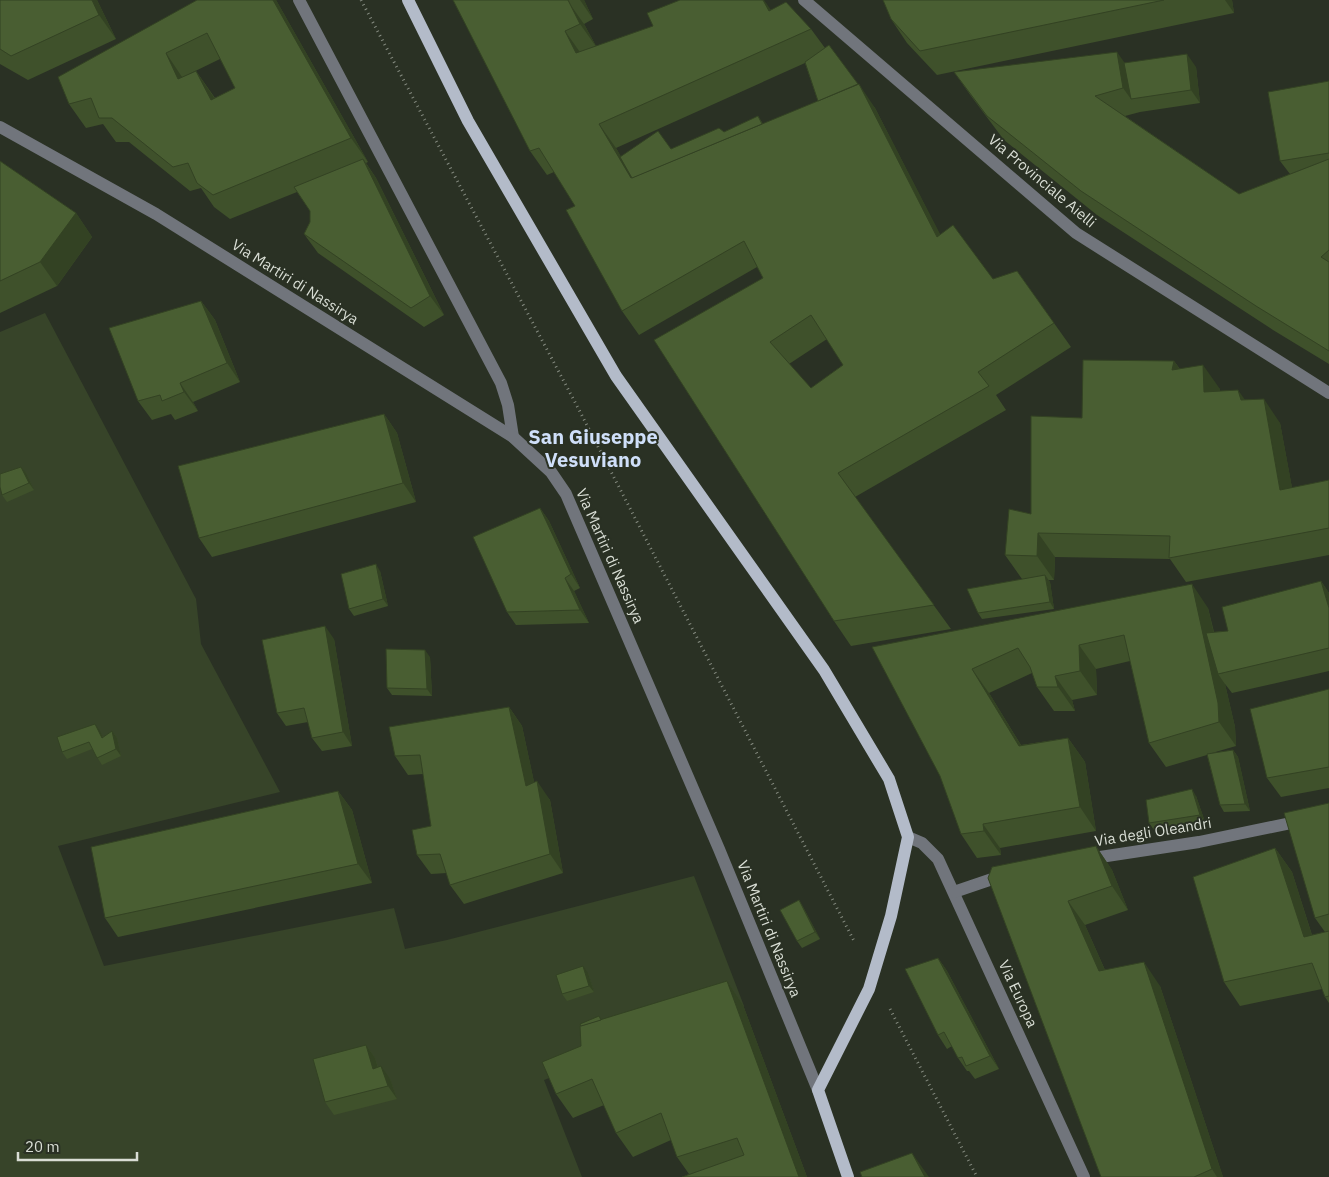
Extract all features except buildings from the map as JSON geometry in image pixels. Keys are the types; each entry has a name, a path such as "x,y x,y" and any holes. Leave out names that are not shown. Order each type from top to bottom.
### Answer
{"main road":[{"path":"408,0 468,121 616,376 829,678 889,779 908,838 891,916 869,989 818,1090 848,1177"}],"street":[{"path":"299,0 501,383 508,405 513,437"},
{"name":"Via Provinciale Aielli","path":"804,0 1076,233 1329,393"},
{"name":"Via Martiri di Nassirya","path":"0,127 156,214 513,437 550,472 566,494 719,849 818,1090"},
{"name":"Via degli Oleandri","path":"1076,861 1198,842 1329,815"},
{"name":"Via Europa","path":"908,838 922,843 938,859 1084,1177"},
{"path":"954,892 1019,870"}],"path":[{"path":"361,0 577,406 977,1177"}],"green space":[{"path":"45,313 196,599 201,644 280,792 58,846 104,966 394,908 405,949 447,940 694,876 744,1006 544,1080 582,1177 0,1177 0,332"}],"district":[{"name":"San Giuseppe Vesuviano","path":"593,448"}]}
